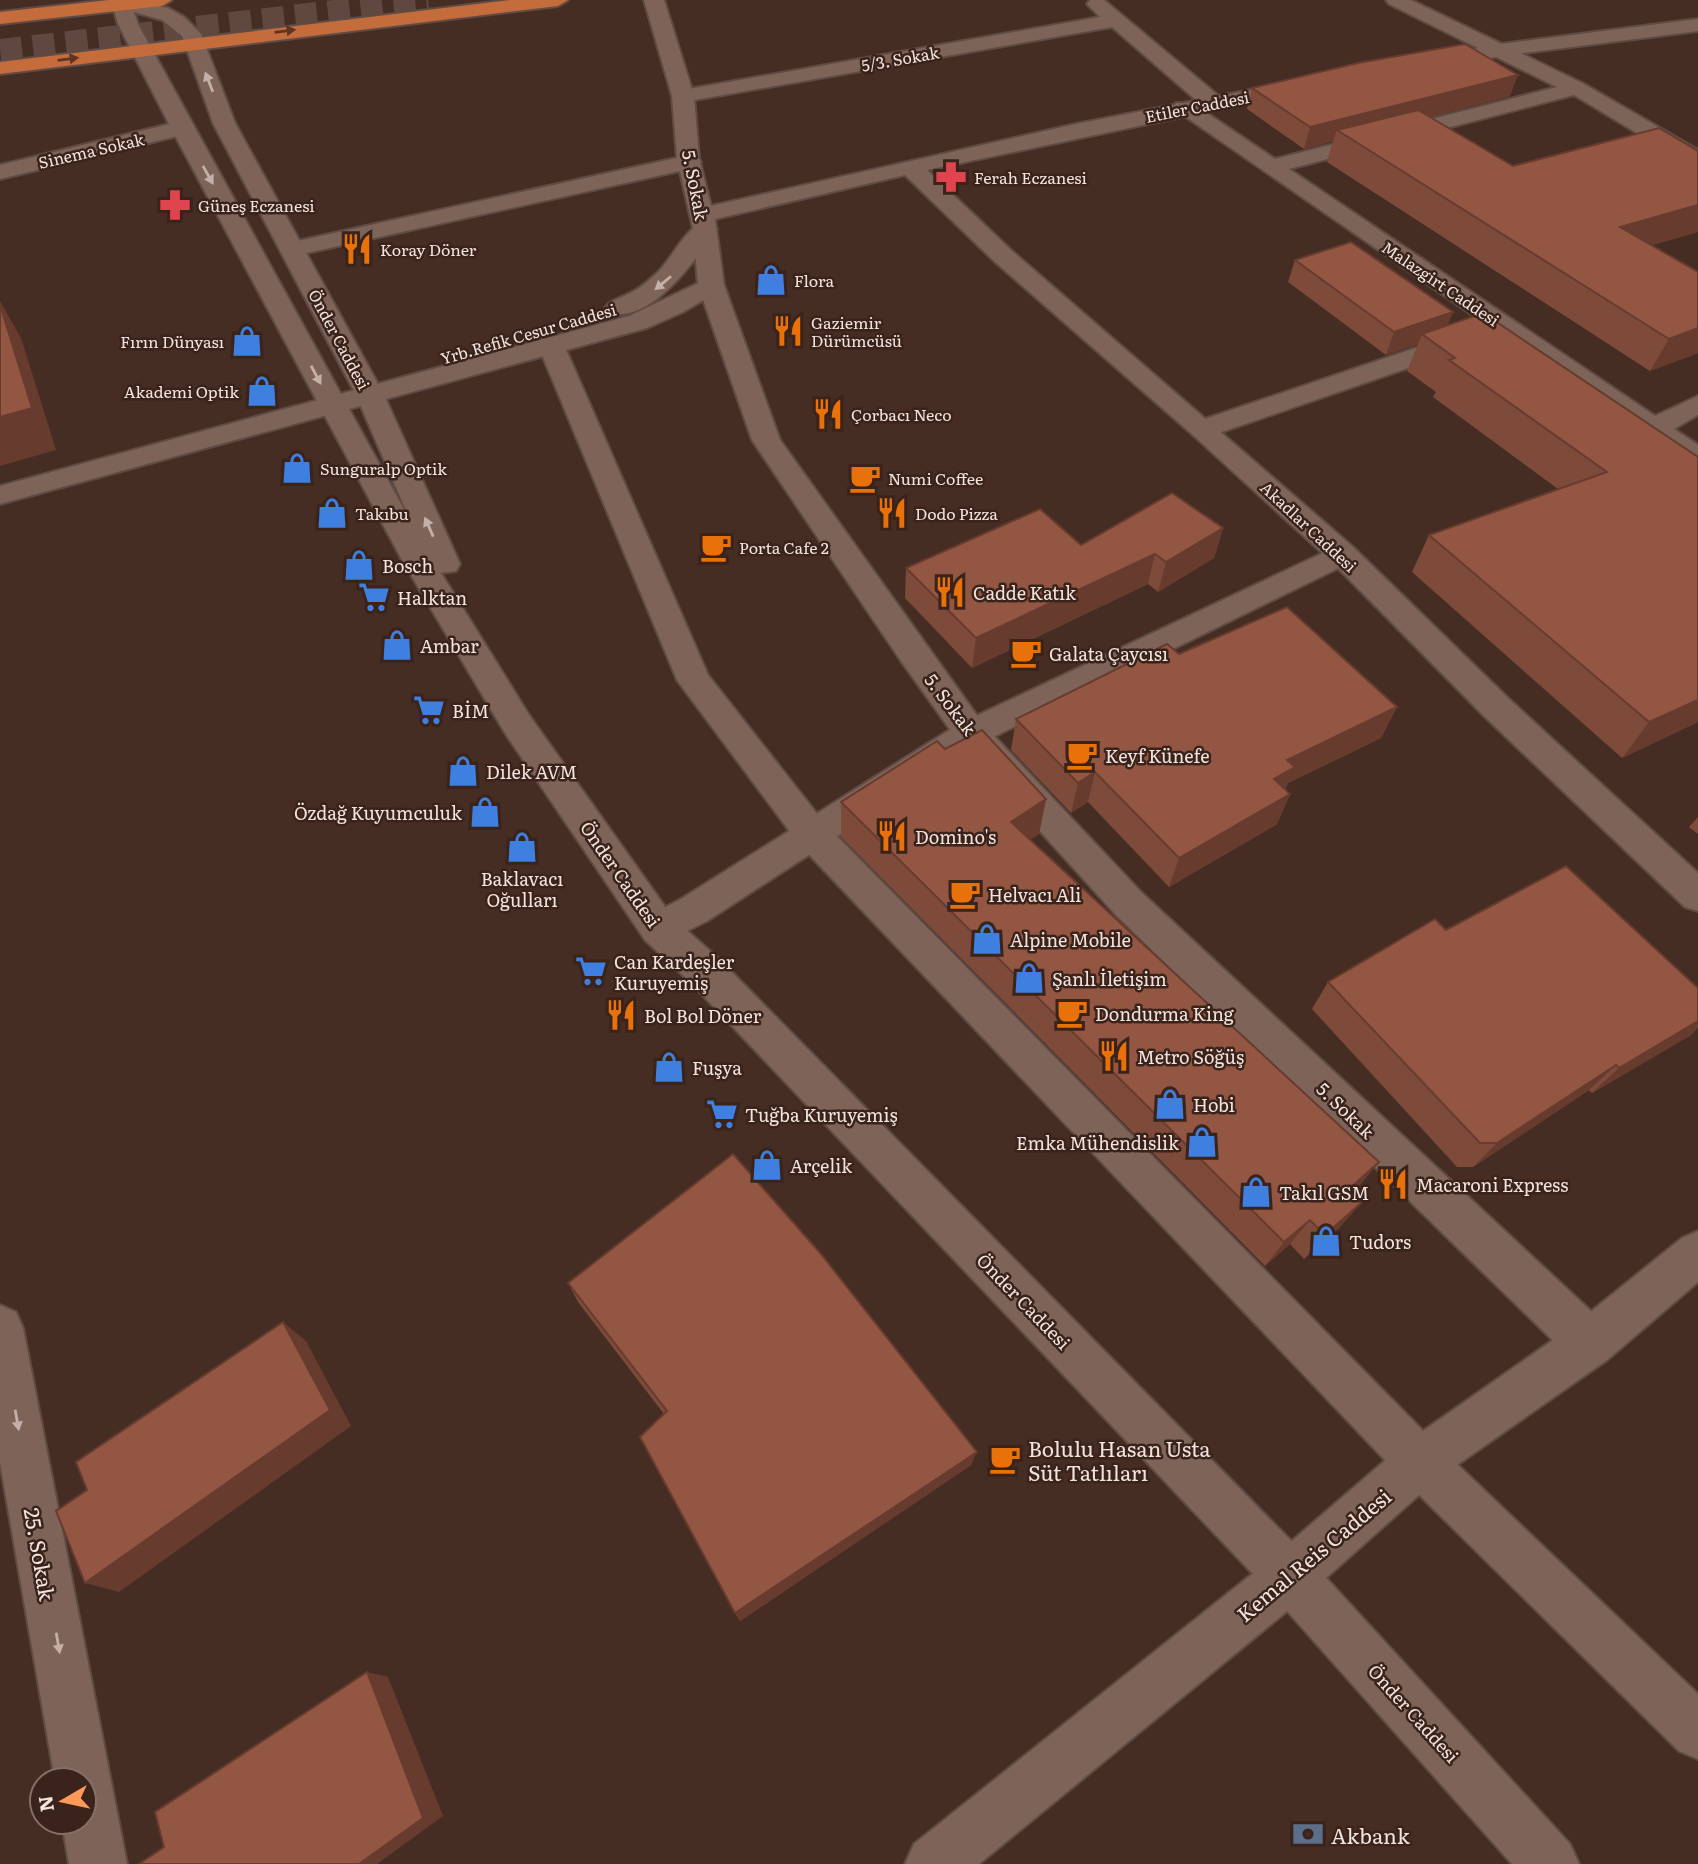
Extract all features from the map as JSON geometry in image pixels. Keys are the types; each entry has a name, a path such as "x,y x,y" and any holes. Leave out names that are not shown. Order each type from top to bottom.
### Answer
{"highway":[{"path":"0,20 122,2 162,0"},
{"path":"0,65 555,0"},
{"path":"0,20 38,22 49,36 20,59 0,65"}],"street":[{"name":"5. Sokak","path":"654,0 683,96 690,162 703,222 711,285 766,440 913,653 971,733 1129,904 1590,1343"},
{"path":"1093,0 1212,102"},
{"path":"1396,0 1577,88 1698,160"},
{"name":"Önder Caddesi","path":"517,724 364,386 225,123 191,34 182,22 158,10 122,2 128,24 182,128 417,560 517,724 659,929 715,981 1290,1576 1550,1864"},
{"name":"5/3. Sokak","path":"683,96 1116,20"},
{"path":"1409,66 1501,50 1698,25"},
{"name":"Etiler Caddesi","path":"703,222 910,167 1212,102 1317,83"},
{"path":"1272,167 1577,88"},
{"name":"Malazgirt Caddesi","path":"1184,108 1698,458"},
{"name":"Sinema Sokak","path":"0,172 182,128"},
{"path":"293,248 690,162"},
{"name":"Akadlar Caddesi","path":"910,167 1003,256 1203,429 1342,554 1496,707 1698,896"},
{"name":"Yrb.Refik Cesur Caddesi","path":"0,495 333,405 364,386 626,305 650,293 671,276 703,222"},
{"name":"Yrb.Refik Cesur Caddesi","path":"364,386 551,345 638,322 674,307 711,285"},
{"path":"1203,429 1503,326"},
{"path":"551,345 694,680 812,834 1420,1462 1698,1732"},
{"path":"1654,428 1698,404"},
{"path":"659,929 694,910 971,733 1342,554"},
{"name":"Kemal Reis Caddesi","path":"934,1864 1290,1576 1420,1462 1590,1343 1698,1253"},
{"name":"25. Sokak","path":"0,1328 80,1766"},
{"path":"93,1836 98,1864"}],"building":[{"path":"1465,44 1518,75 1310,127 1252,88 1358,63"},
{"path":"1418,110 1513,166 1659,128 1698,151 1698,205 1620,227 1698,272 1698,328 1669,339 1337,130"},
{"path":"1351,242 1453,312 1394,332 1295,260"},
{"path":"0,305 32,408 0,417"},
{"path":"1483,313 1698,457 1698,700 1649,722 1429,535 1607,472 1449,360 1455,358 1422,334"},
{"path":"1172,493 1223,528 1166,562 1155,554 976,638 906,568 1040,509 1081,545"},
{"path":"1287,607 1397,707 1287,760 1295,767 1274,779 1290,794 1179,858 1095,772 1078,783 1016,719 1167,644 1179,654"},
{"path":"982,730 1046,799 1011,822 1379,1162 1348,1190 1361,1203 1325,1235 1310,1220 1284,1242 841,802 937,741 945,749"},
{"path":"1566,866 1698,988 1698,1021 1619,1068 1616,1065 1497,1143 1480,1143 1328,982 1435,919 1446,930"},
{"path":"733,1154 821,1254 977,1452 735,1613 640,1437 667,1411 568,1283"},
{"path":"283,1322 330,1410 85,1583 56,1511 87,1490 76,1462"},
{"path":"367,1672 423,1818 359,1864 139,1864 164,1847 155,1812"}],"tunnel":[{"path":"0,50 428,0"}],"place":[{"name":"Ferah Eczanesi","path":"951,177"},
{"name":"Güneş Eczanesi","path":"175,205"},
{"name":"Koray Döner","path":"357,249"},
{"name":"Flora","path":"771,280"},
{"name":"Gaziemir Dürümcüsü","path":"788,331"},
{"name":"Fırın Dünyası","path":"247,341"},
{"name":"Akademi Optik","path":"262,391"},
{"name":"Çorbacı Neco","path":"828,414"},
{"name":"Sunguralp Optik","path":"297,468"},
{"name":"Numi Coffee","path":"865,478"},
{"name":"Takıbu","path":"332,513"},
{"name":"Dodo Pizza","path":"892,513"},
{"name":"Porta Cafe 2","path":"716,547"},
{"name":"Bosch","path":"359,565"},
{"name":"Cadde Katık","path":"950,592"},
{"name":"Halktan","path":"374,597"},
{"name":"Ambar","path":"397,645"},
{"name":"Galata Çaycısı","path":"1026,653"},
{"name":"BİM","path":"429,710"},
{"name":"Keyf Künefe","path":"1082,755"},
{"name":"Dilek AVM","path":"463,771"},
{"name":"Özdağ Kuyumculuk","path":"485,812"},
{"name":"Domino's","path":"892,836"},
{"name":"Baklavacı Oğulları","path":"522,847"},
{"name":"Helvacı Ali","path":"965,894"},
{"name":"Alpine Mobile","path":"987,939"},
{"name":"Can Kardeşler Kuruyemiş","path":"591,971"},
{"name":"Şanlı İletişim","path":"1029,978"},
{"name":"Dondurma King","path":"1072,1013"},
{"name":"Bol Bol Döner","path":"621,1015"},
{"name":"Metro Söğüş","path":"1114,1056"},
{"name":"Fuşya","path":"669,1067"},
{"name":"Hobi","path":"1170,1104"},
{"name":"Tuğba Kuruyemiş","path":"722,1114"},
{"name":"Emka Mühendislik","path":"1202,1142"},
{"name":"Arçelik","path":"767,1165"},
{"name":"Macaroni Express","path":"1393,1184"},
{"name":"Takıl GSM","path":"1256,1192"},
{"name":"Tudors","path":"1326,1241"},
{"name":"Bolulu Hasan Usta Süt Tatlıları","path":"1005,1459"},
{"name":"Akbank","path":"1308,1834"}]}
